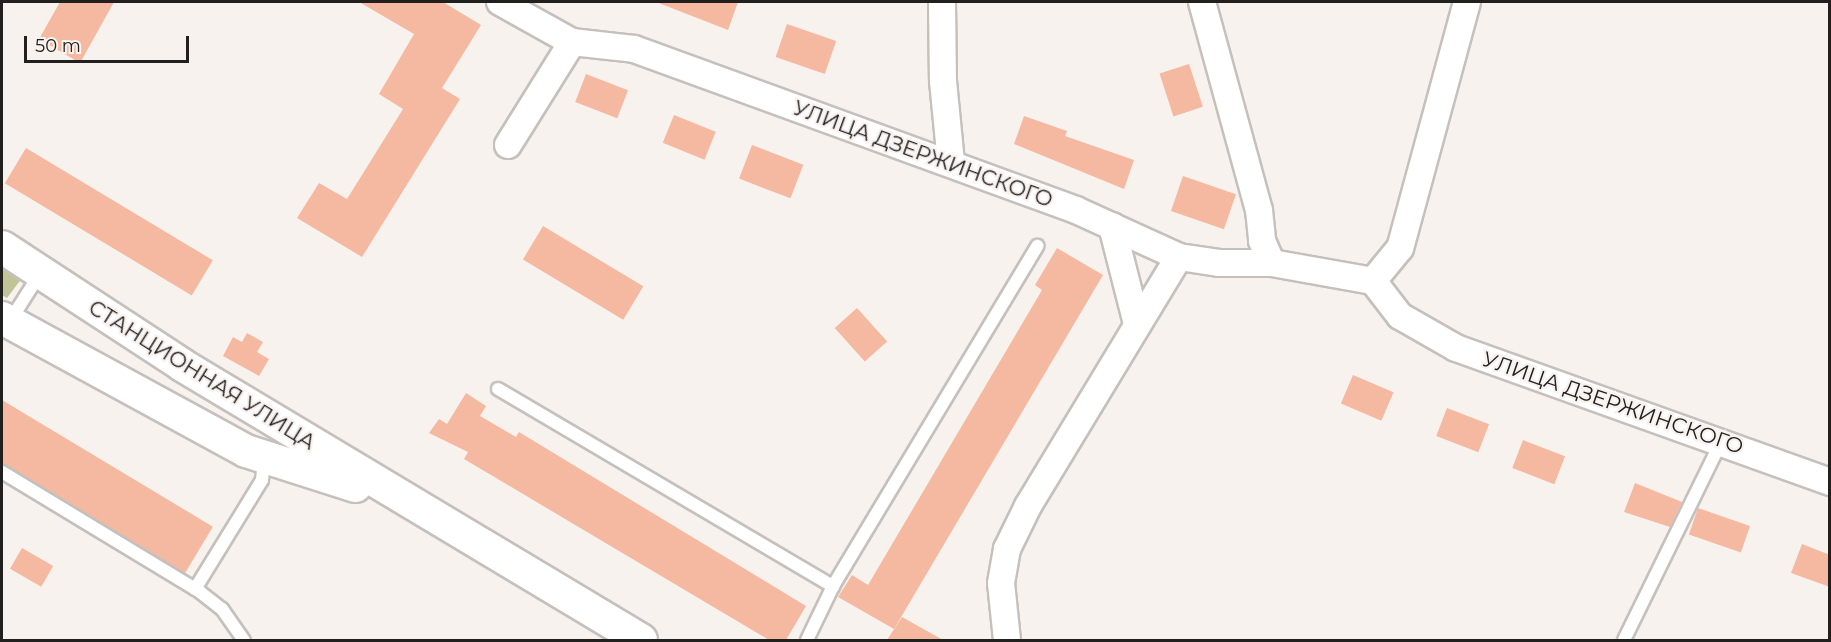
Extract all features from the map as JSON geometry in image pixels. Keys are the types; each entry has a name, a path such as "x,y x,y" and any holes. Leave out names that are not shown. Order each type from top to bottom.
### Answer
{"street":[{"path":"500,2 572,42 508,145"},
{"path":"942,2 943,81 951,162"},
{"path":"1202,2 1259,210 1267,252"},
{"path":"1373,281 1400,248 1467,2"},
{"name":"УЛИЦА ДЗЕРЖИНСКОГО","path":"572,42 634,49 951,162 1112,226 1179,257 1238,263 1267,252 1373,281 1400,316 1456,348 1722,440 1830,482"},
{"path":"1112,226 1137,324"},
{"name":"СТАНЦИОННАЯ УЛИЦА","path":"2,247 182,365 403,501 641,640"},
{"path":"1007,640 1001,583 1007,549 1028,506 1179,257"},
{"name":"СТАНЦИОННАЯ УЛИЦА","path":"5,320 246,451 403,501"}],"lane":[{"path":"807,640 833,586 1037,246"},
{"path":"5,320 41,271"},
{"path":"498,389 833,586"},
{"path":"1624,640 1722,440"},
{"path":"195,589 262,480 259,462 246,451"},
{"path":"2,472 195,589 222,609 244,640"}],"green space":[{"path":"2,265 22,278 7,298 2,295"}],"building":[{"path":"60,2 114,2 80,63 39,39"},
{"path":"359,2 443,2 481,25 442,88 460,99 362,257 297,218 319,183 347,199 403,109 379,94 414,34"},
{"path":"656,2 738,2 728,30"},
{"path":"787,24 836,41 825,74 776,57"},
{"path":"1189,64 1203,107 1173,116 1160,74"},
{"path":"586,74 628,90 617,118 575,102"},
{"path":"674,115 716,132 704,160 663,143"},
{"path":"1024,116 1067,131 1065,136 1134,160 1124,189 1014,144"},
{"path":"752,145 803,165 790,198 739,179"},
{"path":"26,148 213,260 192,295 5,183"},
{"path":"1183,176 1236,194 1224,229 1171,211"},
{"path":"543,226 643,286 623,320 523,259"},
{"path":"1057,248 1103,275 894,629 838,597 852,575 868,585 1042,290 1035,285"},
{"path":"857,308 887,341 865,362 835,328"},
{"path":"247,333 263,342 257,352 269,359 259,376 223,356 233,337 242,342"},
{"path":"1353,375 1394,392 1381,421 1341,404"},
{"path":"466,393 486,406 480,416 516,437 519,432 806,606 786,640 769,640 464,459 468,452 429,433 439,419 447,424"},
{"path":"2,400 213,527 184,575 2,465"},
{"path":"1447,408 1489,424 1478,452 1436,436"},
{"path":"1523,440 1565,456 1554,484 1512,468"},
{"path":"1635,483 1682,502 1670,527 1624,512"},
{"path":"1698,508 1750,526 1741,552 1689,534"},
{"path":"1802,544 1830,555 1830,587 1791,573"},
{"path":"22,548 53,566 41,587 10,569"},
{"path":"902,617 943,640 887,640"}]}
